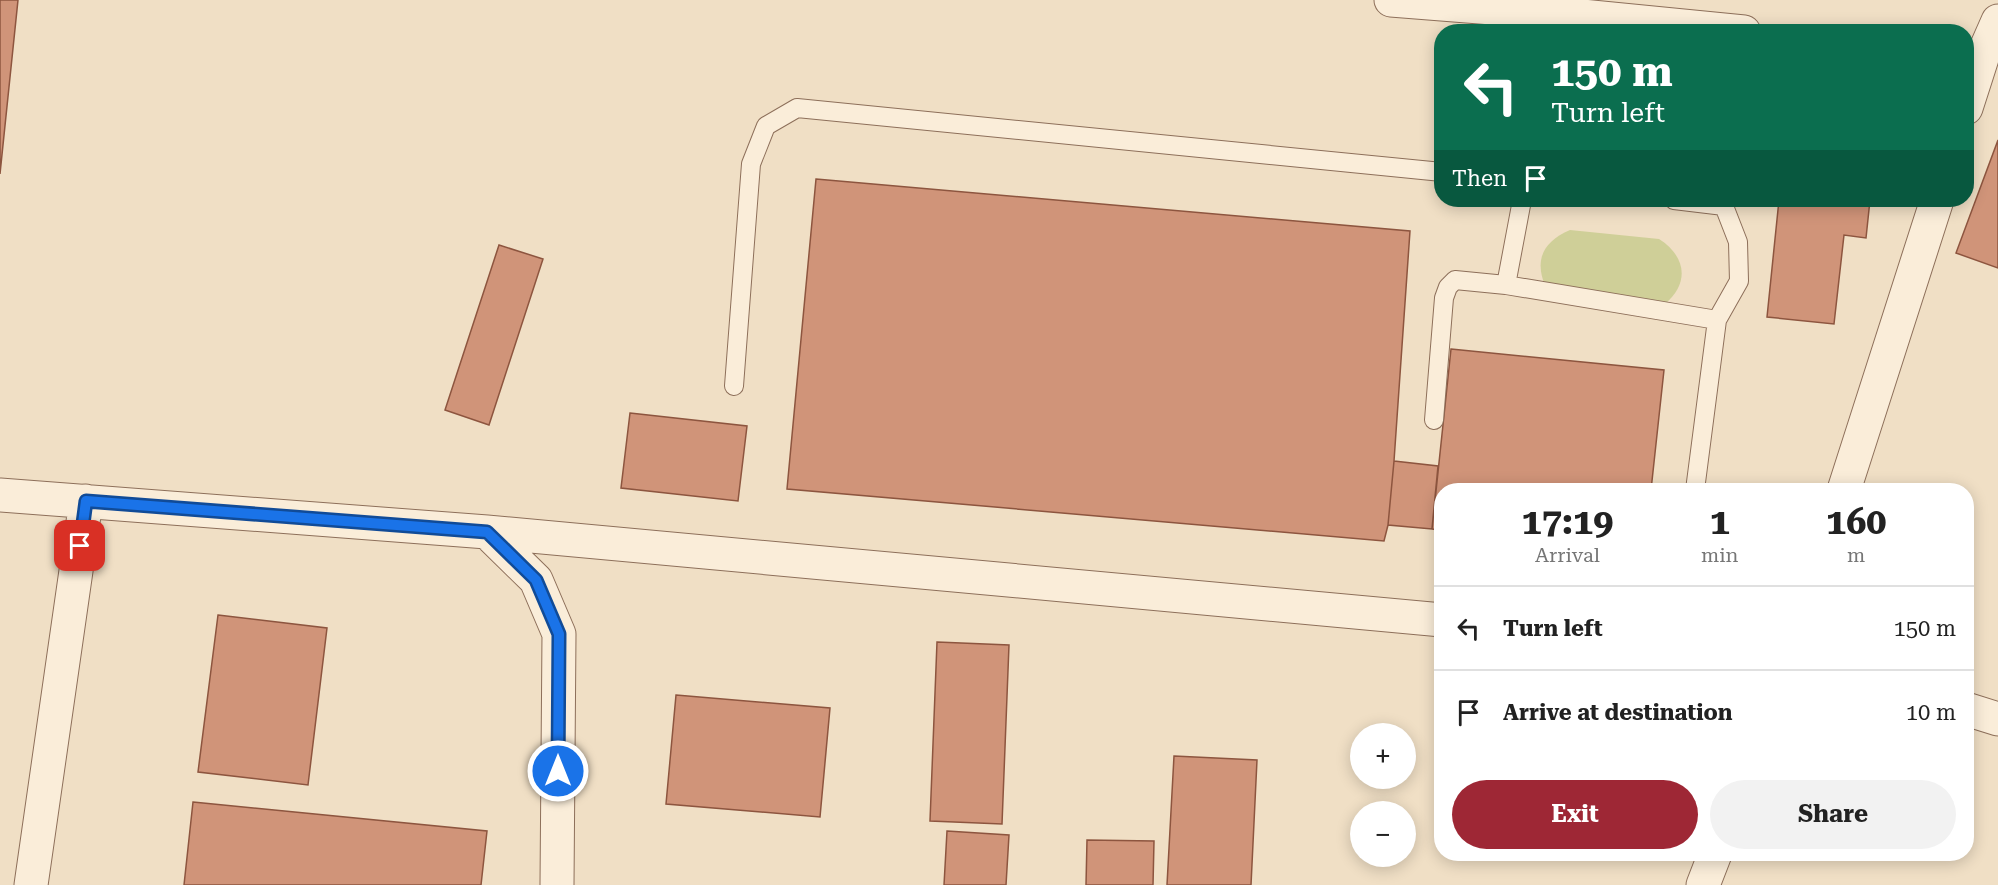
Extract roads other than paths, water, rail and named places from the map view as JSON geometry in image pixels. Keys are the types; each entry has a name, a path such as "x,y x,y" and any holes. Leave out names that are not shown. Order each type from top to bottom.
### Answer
{"street":[{"path":"1391,0 1541,22 1582,24"},
{"path":"1974,84 1998,21"},
{"path":"1846,483 1935,207"},
{"path":"0,495 487,532 1434,619"},
{"path":"31,885 86,501"},
{"path":"487,532 536,580 559,634 557,885"},
{"path":"1974,712 1998,719"},
{"path":"1703,885 1712,861"}],"lane":[{"path":"734,386 751,164 766,126 797,108 1434,171"},
{"path":"1506,285 1521,207"},
{"path":"1696,483 1717,320 1739,281 1738,242 1724,207"},
{"path":"1434,420 1444,298 1448,287 1455,280 1506,285 1717,320"}]}
